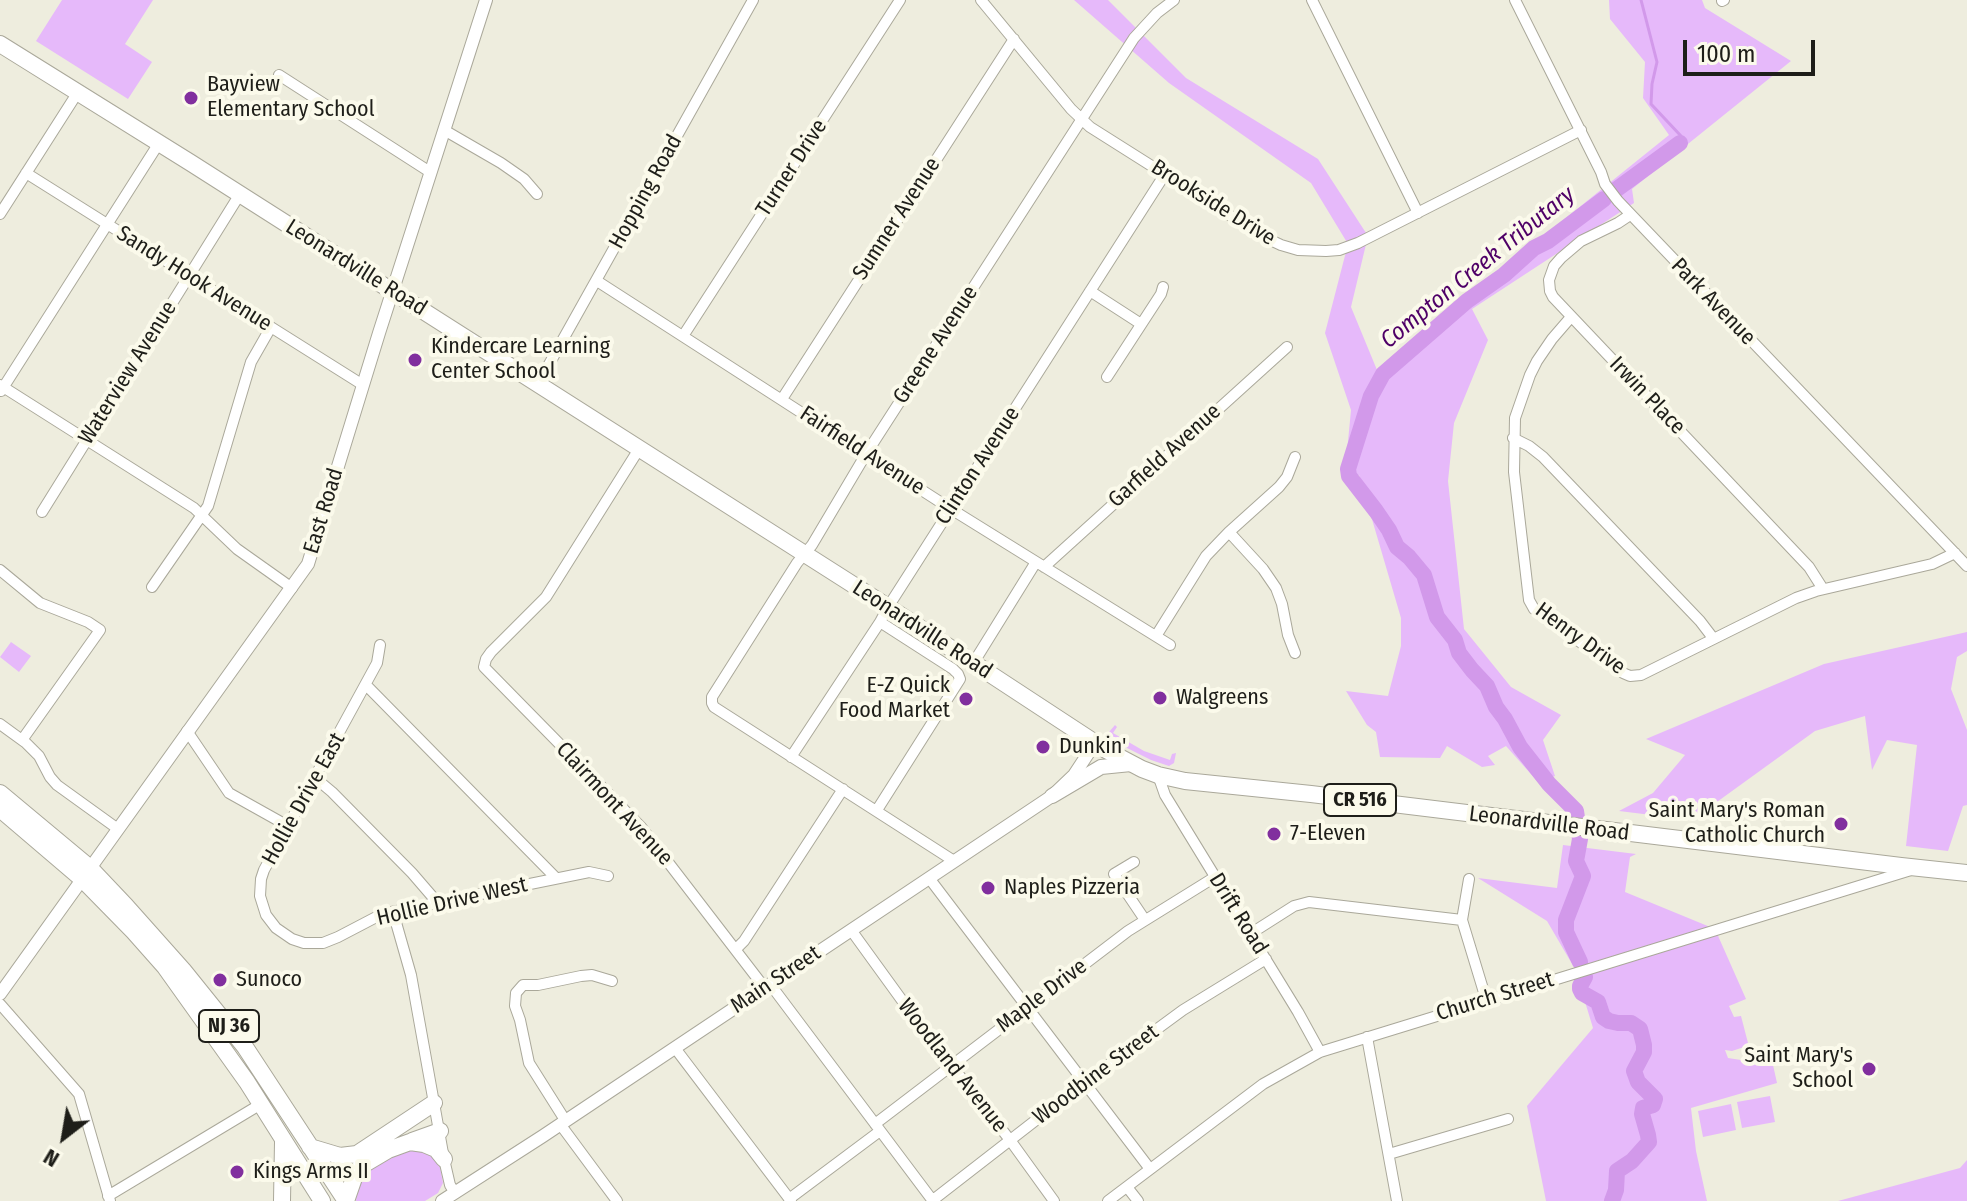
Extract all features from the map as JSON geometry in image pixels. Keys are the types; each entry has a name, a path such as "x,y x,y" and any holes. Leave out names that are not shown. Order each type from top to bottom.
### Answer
{"main road":[{"name":"Leonardville Road","path":"0,44 805,554 884,614 974,662 1131,764 1185,781 1967,873"},
{"path":"1052,796 1101,767 1131,764"},
{"name":"NJ 36","path":"0,793 156,938 229,1026 346,1201"},
{"name":"NJ 36","path":"0,809 86,873 165,967 261,1104 322,1201"},
{"path":"310,1147 340,1156 357,1154 434,1103"},
{"path":"346,1201 361,1166 388,1150 440,1131"},
{"path":"282,1201 283,1140"},
{"path":"410,1142 436,1149 444,1159"}],"street":[{"name":"East Road","path":"0,994 292,588 311,557 392,291 486,0"},
{"name":"Hopping Road","path":"538,384 753,0"},
{"name":"Turner Drive","path":"683,336 900,0"},
{"name":"Brookside Drive","path":"981,0 1071,109 1090,127 1264,237 1298,250 1326,251 1347,247 1581,130"},
{"name":"Greene Avenue","path":"791,757 714,707 711,700 1081,118 1143,26 1174,0"},
{"path":"1312,0 1418,213"},
{"name":"Park Avenue","path":"1515,0 1605,184 1630,215 1967,566"},
{"name":"Sumner Avenue","path":"782,399 1014,39"},
{"path":"279,75 430,172"},
{"path":"0,214 78,92"},
{"path":"444,130 501,163 524,179 537,194"},
{"path":"159,143 1,389 194,508 237,549 292,588"},
{"name":"Sandy Hook Avenue","path":"26,173 363,385"},
{"name":"Clinton Avenue","path":"791,757 1165,174"},
{"name":"Waterview Avenue","path":"42,512 240,194"},
{"name":"Irwin Place","path":"1630,215 1581,241 1554,266 1549,280 1550,291 1571,317 1809,567 1823,589"},
{"name":"Fairfield Avenue","path":"597,281 951,509 1170,645"},
{"path":"1107,377 1163,287"},
{"path":"1090,291 1141,324"},
{"name":"Henry Drive","path":"1571,317 1552,339 1530,375 1515,418 1514,472 1529,600 1534,609 1630,676 1641,675 1786,602 1823,589 1932,564 1955,553"},
{"path":"152,587 210,502 251,362 271,327"},
{"name":"Garfield Avenue","path":"974,662 1040,564 1287,347"},
{"path":"1513,438 1543,457 1713,638"},
{"name":"Clairmont Avenue","path":"639,449 546,597 491,652 484,667 648,835 933,1201"},
{"path":"1156,636 1206,556 1279,487 1295,457"},
{"path":"1229,532 1276,588 1295,653"},
{"path":"0,570 40,603 100,630 22,740"},
{"path":"877,810 960,679 953,669 884,614"},
{"name":"Hollie Drive East","path":"300,942 288,937 270,921 260,896 261,879 366,685 377,663 380,645"},
{"path":"366,685 556,878"},
{"path":"0,724 39,756 57,785 118,829"},
{"path":"187,731 229,793 288,826"},
{"name":"Main Street","path":"443,1201 1052,796 1077,772 1095,743"},
{"path":"791,757 954,861"},
{"name":"Drift Road","path":"1158,775 1165,795 1320,1052"},
{"path":"314,777 437,902"},
{"path":"736,949 843,789"},
{"path":"1134,862 1114,874 1145,920"},
{"name":"Church Street","path":"1108,1201 1263,1084 1320,1052 1918,868"},
{"name":"Hollie Drive West","path":"300,942 327,942 382,914 437,902 589,872 608,876"},
{"name":"Maple Drive","path":"790,1200 951,1066 1028,1007 1145,920 1215,877"},
{"path":"929,878 1150,1169"},
{"path":"1469,879 1462,920 1486,999"},
{"path":"1250,934 1294,906 1309,902 1462,920"},
{"path":"393,912 411,975 444,1159 455,1193"},
{"name":"Woodland Avenue","path":"851,930 1054,1201"},
{"name":"Woodbine Street","path":"933,1201 1183,1010 1266,959"},
{"path":"612,981 592,975 523,985 516,993 515,1006 529,1063 562,1122 617,1201"},
{"path":"0,1004 79,1094 109,1198 261,1104"},
{"path":"1367,1037 1397,1201"},
{"path":"675,1048 790,1200"},
{"path":"1389,1154 1508,1119"},
{"path":"1127,1187 1138,1201"}],"shaded area":[{"path":"62,0 153,0 125,44 152,62 128,99 36,41"},
{"path":"1074,0 1108,0 1186,78 1318,159 1368,236 1351,307 1377,370 1669,135 1643,98 1645,62 1610,19 1609,0 1702,0 1705,8 1791,61 1632,189 1634,203 1472,309 1488,340 1454,423 1448,481 1464,629 1511,687 1561,715 1543,740 1555,776 1538,782 1506,746 1488,756 1495,765 1482,767 1447,746 1440,758 1380,757 1376,732 1367,725 1346,691 1388,696 1401,646 1401,618 1359,475 1345,473 1351,410 1325,333 1348,244 1311,183 1169,83"},
{"path":"1967,632 1967,651 1957,657 1951,689 1967,730 1967,805 1963,806 1948,851 1906,846 1917,745 1887,740 1872,770 1865,716 1815,731 1692,820 1619,811 1653,793 1685,755 1646,739 1824,664"},
{"path":"11,642 31,656 19,672 0,657"},
{"path":"1115,725 1117,727 1113,733 1144,751 1170,760 1176,753 1174,763 1169,766 1151,760 1115,742 1109,732"},
{"path":"1563,845 1636,854 1630,857 1625,892 1715,929 1746,999 1729,1006 1734,1017 1741,1016 1748,1043 1732,1051 1725,1050 1728,1058 1773,1065 1777,1083 1691,1108 1707,1201 1546,1201 1527,1106 1593,1028 1575,969 1547,921 1478,878 1557,888"},
{"path":"1770,1096 1775,1122 1742,1128 1737,1102"},
{"path":"1731,1104 1736,1130 1703,1137 1698,1111"},
{"path":"420,1149 440,1167 443,1183 438,1193 425,1201 356,1201 362,1172 400,1150"},
{"path":"1967,1160 1967,1201 1838,1201 1960,1168"}],"waterway":[{"name":"Compton Creek Tributary","path":"1641,0 1657,62 1651,104 1681,136 1680,143"},
{"name":"Compton Creek Tributary","path":"1617,189 1680,143"},
{"name":"Compton Creek Tributary","path":"1580,962 1566,932 1566,920 1583,876 1576,861 1580,839 1576,811 1549,784 1520,747 1487,686 1459,653 1455,640 1437,617 1424,575 1397,547 1389,530 1349,476 1348,469 1371,396 1383,374 1467,301 1504,275 1534,248 1604,199"},
{"name":"Compton Creek Tributary","path":"1585,977 1580,989 1598,1002 1603,1017 1618,1023 1631,1023 1640,1029 1644,1052 1634,1071 1638,1082 1655,1099 1653,1105 1643,1108 1642,1114 1649,1142 1632,1161 1617,1171 1612,1201"}],"place":[{"name":"Bayview Elementary School","path":"191,98"},
{"name":"Kindercare Learning Center School","path":"415,360"},
{"name":"Walgreens","path":"1160,698"},
{"name":"E-Z Quick Food Market","path":"966,699"},
{"name":"Dunkin'","path":"1043,747"},
{"name":"Saint Mary's Roman Catholic Church","path":"1841,824"},
{"name":"7-Eleven","path":"1274,834"},
{"name":"Naples Pizzeria","path":"988,888"},
{"name":"Sunoco","path":"220,980"},
{"name":"Saint Mary's School","path":"1869,1069"},
{"name":"Kings Arms II","path":"237,1172"}]}
